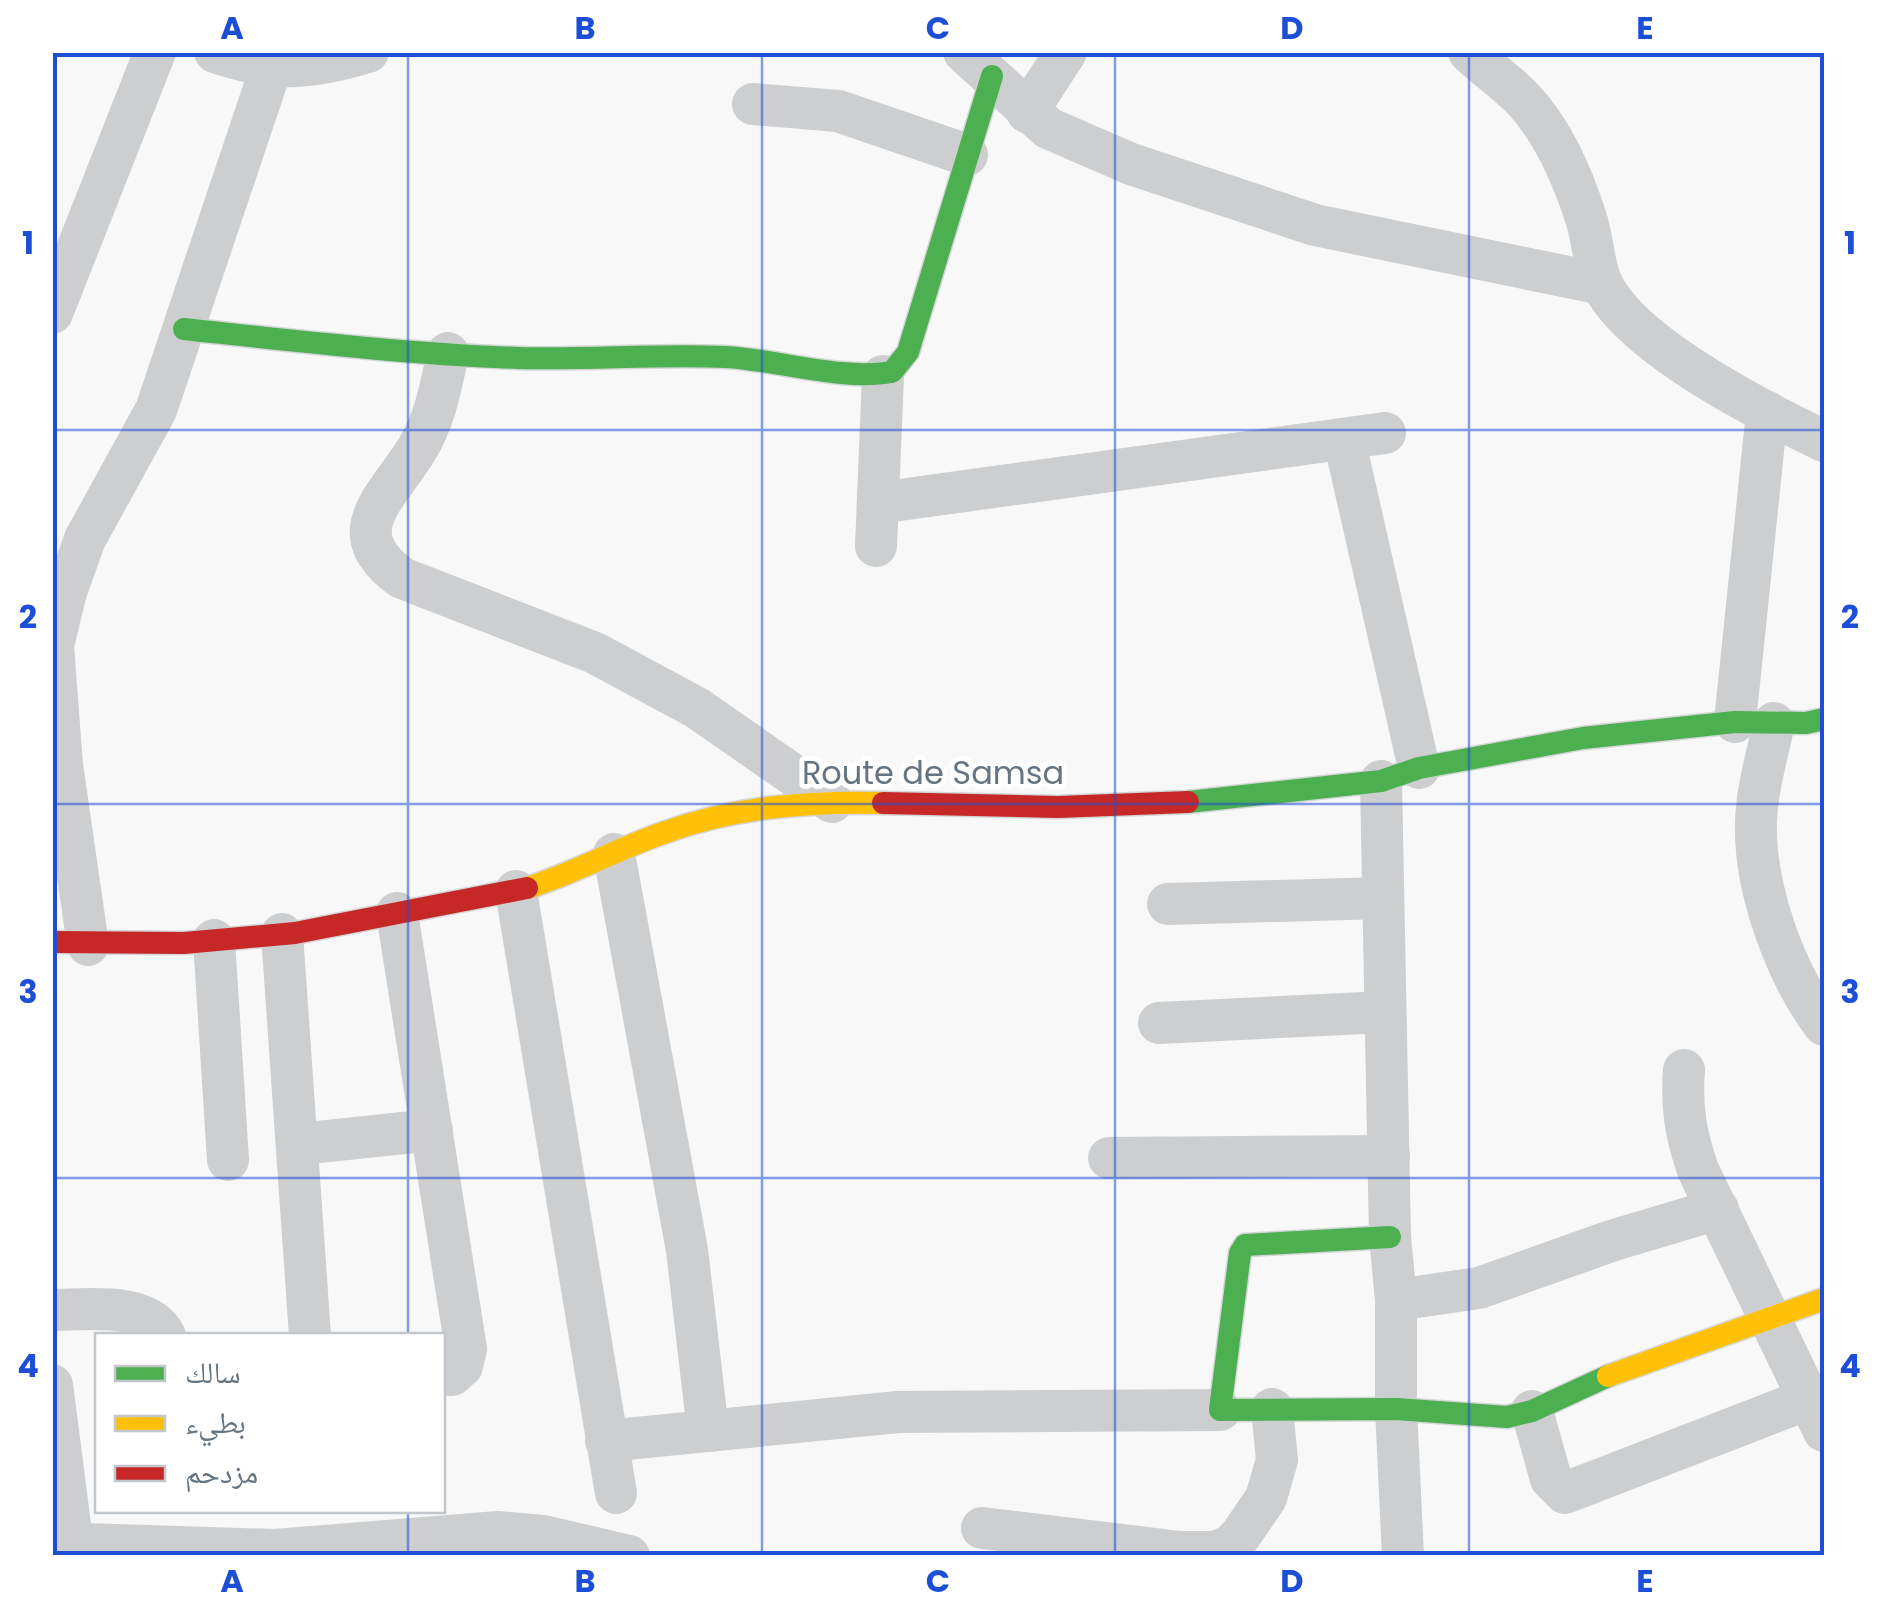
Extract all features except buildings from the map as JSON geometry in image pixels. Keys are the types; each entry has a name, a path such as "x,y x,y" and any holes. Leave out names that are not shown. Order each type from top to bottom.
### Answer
{"street":[{"path":"52,313 155,52"},
{"path":"215,52 271,68 321,66 368,52"},
{"path":"1027,112 1066,52"},
{"path":"1469,52 1521,97 1554,141 1586,216 1602,284 1617,306 1660,346 1767,412 1824,441"},
{"path":"184,328 448,354 595,360 725,357 866,377 883,376 892,372 908,352 966,155 978,64"},
{"path":"978,64 1048,128 1093,150 1315,225 1602,284"},
{"path":"70,944 53,645 66,592 86,539 156,410 271,68"},
{"path":"753,104 838,112 966,155"},
{"path":"448,354 428,428 375,509 372,542 379,562 402,578 612,662 697,708 832,802"},
{"path":"876,546 883,376"},
{"path":"1767,412 1755,722 1756,826 1770,910 1786,959 1805,1000 1824,1025"},
{"path":"878,503 1365,436 1400,775 1383,898 1390,1238 1396,1300 1403,1556"},
{"name":"Route de Samsa","path":"70,944 282,934 516,891 566,876 662,832 736,810 832,802 1096,806 1190,802 1400,775 1583,738 1824,718"},
{"path":"614,854 686,1250 708,1431"},
{"path":"516,891 616,1492"},
{"path":"1168,904 1383,898"},
{"path":"397,913 466,1349 462,1366 445,1374"},
{"path":"282,934 310,1333"},
{"path":"214,940 228,1160"},
{"path":"1159,1022 1386,1012"},
{"path":"1532,1411 1551,1479 1565,1493 1816,1415 1698,1170 1682,1104 1684,1070"},
{"path":"299,1144 432,1130"},
{"path":"1110,1158 1390,1156"},
{"path":"1396,1300 1478,1288 1611,1241 1718,1209"},
{"path":"1220,1410 1238,1263 1245,1245 1390,1238"},
{"path":"606,1441 898,1412 1396,1409 1507,1417 1532,1411 1598,1380 1824,1300"},
{"path":"52,1310 117,1311 156,1323 163,1333"},
{"path":"52,1385 66,1548 191,1530 275,1550 498,1532 543,1536 630,1556"},
{"path":"982,1528 1180,1552 1215,1552 1230,1546 1266,1498 1277,1460 1272,1409"}],"traffic: fast":[{"path":"184,329 477,356 726,357 852,374 892,372 908,352 992,76"},
{"path":"1188,802 1381,781 1419,768 1583,738 1735,722 1806,723 1824,719"},
{"path":"1390,1237 1245,1245 1240,1253 1220,1410 1396,1409 1507,1417 1532,1411 1608,1376"}],"traffic: slow":[{"path":"527,888 646,839 717,817 799,805 883,803"},
{"path":"1608,1376 1824,1299"}],"traffic: jam":[{"path":"883,803 1058,807 1188,802"},
{"path":"52,942 184,943 295,933 527,888"}]}
